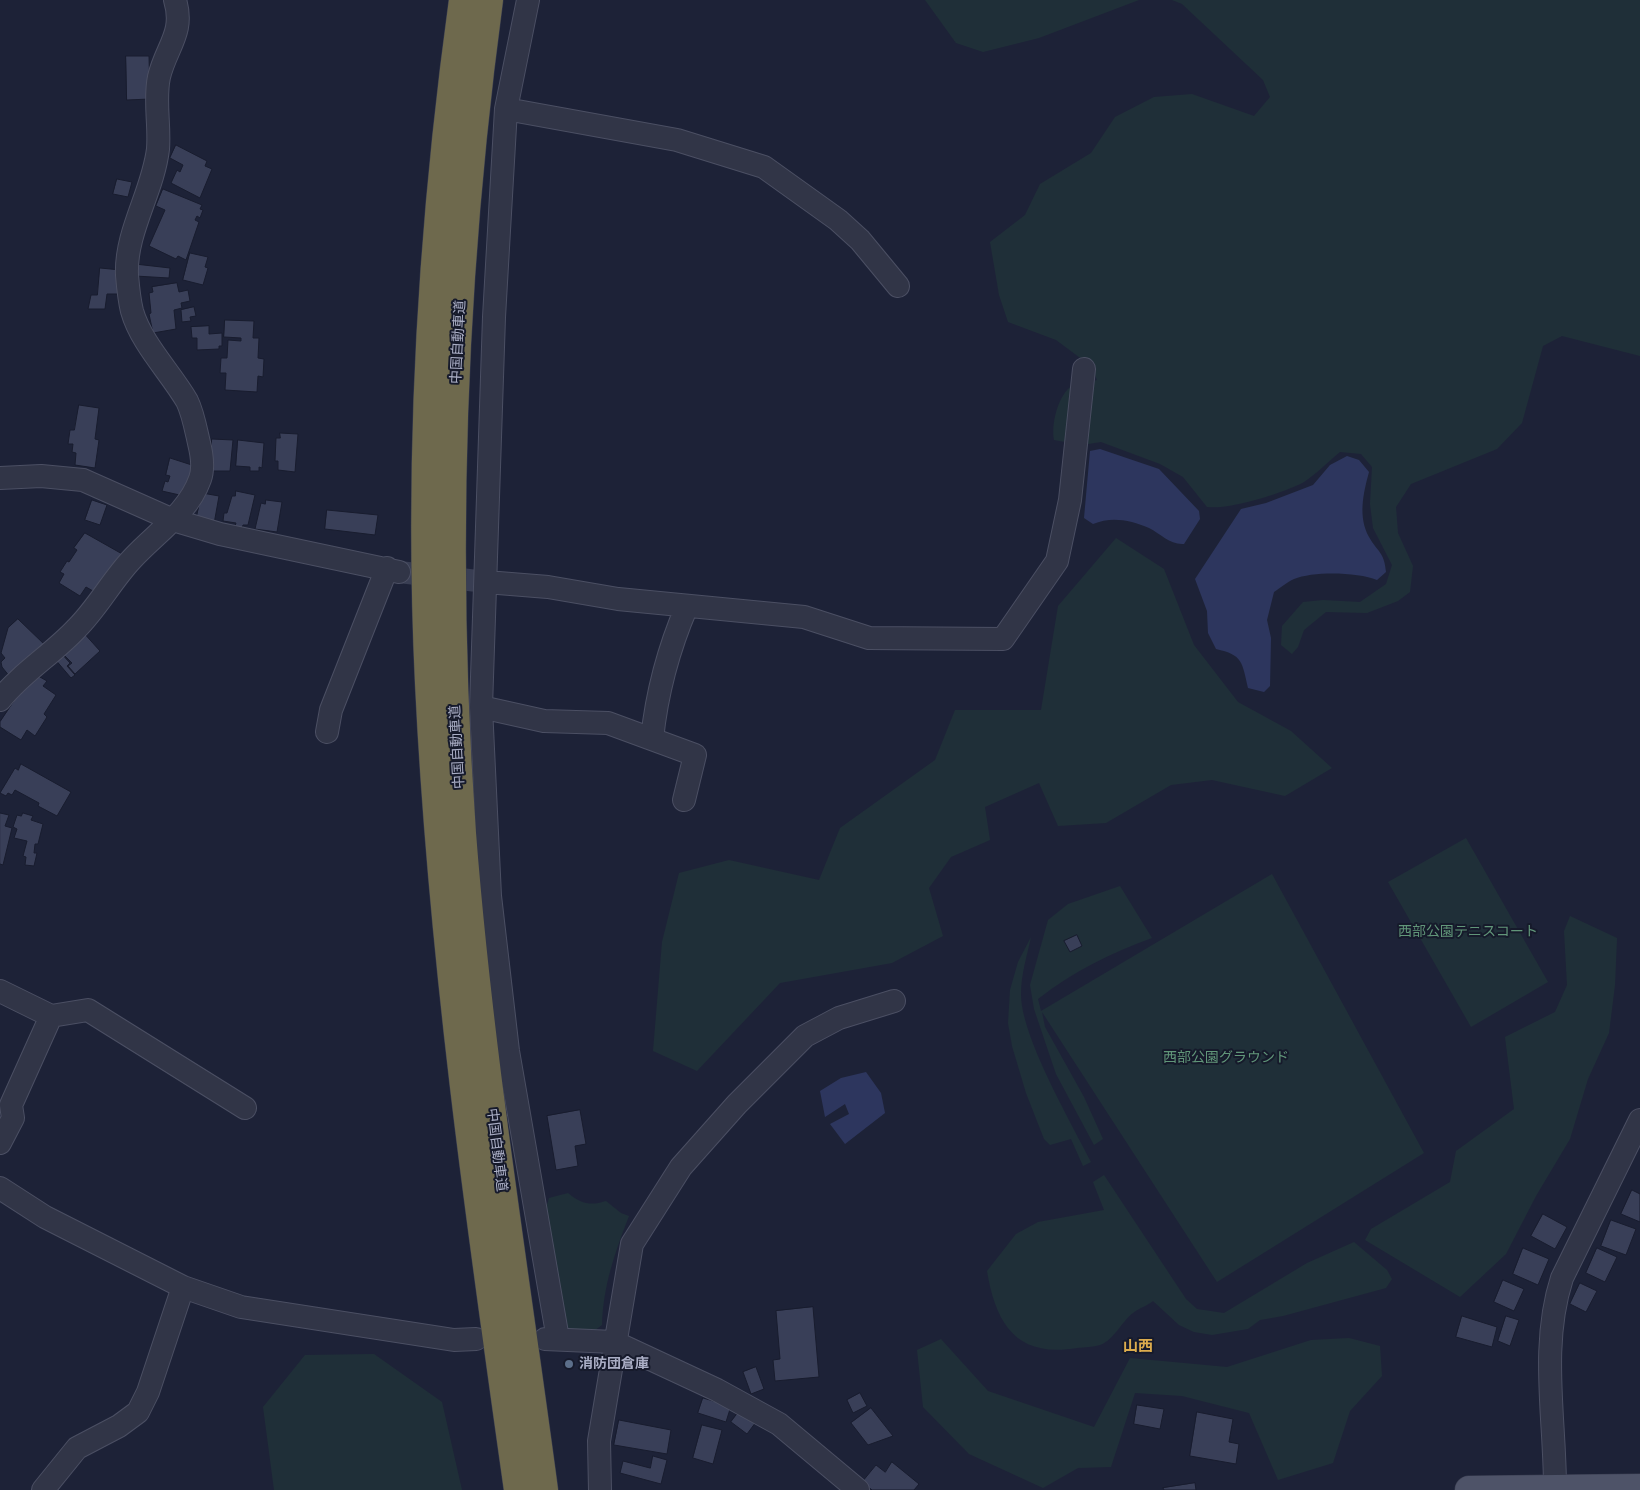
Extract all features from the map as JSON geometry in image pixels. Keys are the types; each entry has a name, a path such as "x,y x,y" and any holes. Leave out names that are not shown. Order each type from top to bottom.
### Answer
{"highway":[{"name":"中国自動車道","path":"463,0 452,76 439,224 429,374 426,532 429,680 439,838 452,990 472,1158 518,1490"},
{"name":"中国自動車道","path":"489,0 478,75 465,227 455,380 453,532 454,685 462,835 478,995 497,1155 544,1490"}],"main road":[{"path":"1469,1490 1640,1488"}],"street":[{"path":"0,700 24,674 80,626 131,560 173,520 192,498 201,478 202,457 188,402 167,372 132,312 127,272 131,241 150,189 158,150 159,116 157,90 159,75 176,36 179,13 175,0"},
{"path":"528,0 506,109 494,317 481,708 490,896 508,1051 552,1339 614,1342 717,1390 779,1424 858,1490"},
{"path":"506,109 677,140 764,167 838,220 860,240 898,286"},
{"path":"486,582 548,587 618,599 804,617 870,638 1003,639 1057,561 1070,500 1084,369"},
{"path":"0,478 41,476 83,480 173,520 220,534 393,570 331,710 327,732"},
{"path":"652,739 654,716 668,650 687,606"},
{"path":"481,708 544,721 608,722 695,755 684,800"},
{"path":"0,991 51,1016 88,1010 245,1108"},
{"path":"600,1490 599,1441 614,1342 632,1244 681,1167 737,1104 805,1036 839,1018 894,1001"},
{"path":"0,1143 12,1118 11,1104 51,1016"},
{"path":"1555,1488 1550,1349 1554,1303 1562,1278 1640,1120"},
{"path":"0,1188 46,1217 182,1288 241,1307 454,1340 476,1340"},
{"path":"43,1490 77,1448 119,1426 138,1412 148,1392 182,1288"}],"green space":[{"path":"925,0 1139,0 1039,38 983,52 956,43"},
{"path":"1172,0 1640,0 1640,356 1562,336 1543,346 1522,423 1497,449 1411,484 1396,507 1398,533 1413,566 1410,592 1398,601 1367,613 1326,612 1304,630 1298,647 1292,654 1281,645 1282,626 1303,602 1323,600 1360,602 1386,584 1392,565 1373,528 1370,504 1372,467 1361,454 1340,452 1309,479 1295,486 1270,496 1242,503 1229,506 1207,507 1183,477 1160,464 1101,442 1082,445 1054,440 1055,418 1063,395 1073,385 1097,380 1091,366 1056,340 1008,322 999,295 990,242 1025,215 1040,184 1091,153 1115,117 1154,97 1192,94 1254,116 1270,97 1263,80 1182,4"},
{"path":"1116,538 1164,569 1194,645 1238,702 1291,731 1332,768 1285,796 1212,780 1171,785 1106,823 1058,826 1039,783 985,807 990,840 951,857 929,888 943,936 892,963 780,983 697,1071 653,1051 662,942 679,873 729,860 819,880 840,828 935,760 955,710 1041,710 1058,606"},
{"name":"西部公園テニスコート","path":"1466,838 1548,982 1471,1027 1388,882"},
{"name":"西部公園グラウンド","path":"1272,874 1424,1153 1217,1282 1042,1012 1045,1027 1084,1097 1103,1139 1094,1145 1056,1074 1034,1009 1030,985 1048,920 1068,904 1120,886 1152,938 1107,957 1064,980 1038,999 1041,1011"},
{"path":"1570,916 1617,938 1615,985 1609,1033 1588,1079 1570,1139 1536,1196 1506,1254 1460,1297 1365,1240 1371,1229 1450,1182 1456,1151 1514,1109 1505,1037 1555,1012 1567,985 1564,931"},
{"path":"1031,937 1022,979 1023,1011 1037,1054 1091,1162 1083,1166 1071,1139 1050,1145 1044,1139 1026,1093 1012,1046 1008,1023 1010,990 1018,962"},
{"path":"1104,1175 1186,1299 1197,1309 1224,1313 1307,1263 1354,1242 1387,1270 1392,1279 1386,1288 1283,1316 1260,1320 1248,1329 1212,1335 1194,1332 1179,1325 1153,1301 1133,1313 1105,1343 1091,1347 1056,1350 1039,1348 1013,1334 1004,1322 996,1307 987,1271 1016,1234 1038,1222 1104,1210 1093,1182"},
{"path":"568,1193 577,1200 586,1203 606,1201 621,1213 629,1216 611,1269 602,1325 594,1331 571,1332 564,1327 546,1208 549,1198"},
{"path":"1349,1338 1380,1346 1382,1376 1350,1411 1333,1463 1278,1480 1249,1413 1182,1396 1135,1393 1111,1467 1078,1468 1043,1488 969,1454 923,1407 917,1350 941,1339 988,1391 1094,1427 1130,1358 1227,1367 1311,1340"},
{"path":"374,1354 442,1402 462,1490 274,1490 263,1407 305,1355"}],"water":[{"path":"1100,449 1159,469 1199,511 1200,519 1184,544 1174,543 1149,528 1135,523 1107,520 1093,524 1084,518 1090,451"},
{"path":"1347,456 1359,460 1369,472 1363,497 1364,522 1369,537 1382,556 1386,572 1377,580 1347,574 1302,576 1291,580 1274,592 1267,620 1271,638 1270,686 1264,692 1248,688 1240,661 1232,654 1216,649 1208,633 1207,611 1195,579 1241,509 1266,503 1313,485 1330,465"},
{"path":"866,1072 881,1093 885,1113 845,1144 830,1124 849,1114 845,1104 825,1117 820,1091 841,1078"}],"building":[{"path":"126,56 149,56 150,99 127,100"},
{"path":"176,145 207,161 205,166 212,169 200,198 171,183 177,170 180,172 183,165 170,158"},
{"path":"117,179 132,182 128,197 113,194"},
{"path":"163,189 202,205 200,209 203,210 200,218 197,216 195,220 199,222 186,260 178,256 176,259 149,246 165,210 156,206"},
{"path":"190,253 208,257 205,267 208,268 203,285 183,280"},
{"path":"135,264 170,268 169,278 135,276"},
{"path":"100,268 121,270 120,294 107,294 105,309 88,309 91,295 97,295"},
{"path":"177,283 179,292 188,290 190,301 181,303 182,308 174,310 176,329 153,333 149,314 151,313 149,293 153,292 152,287"},
{"path":"194,307 196,316 190,317 191,321 182,322 181,310"},
{"path":"225,320 254,321 253,338 259,338 258,358 264,359 263,377 258,376 257,392 225,390 226,373 220,373 221,358 227,358 228,340 241,341 241,338 224,337"},
{"path":"209,326 209,334 222,333 222,346 219,346 219,349 197,350 197,338 192,338 191,327"},
{"path":"79,405 99,408 95,439 99,440 95,468 75,465 76,453 72,452 73,444 68,444 70,430 74,430"},
{"path":"280,433 298,434 295,472 278,470 278,461 275,461 276,438 280,438"},
{"path":"212,439 233,440 230,471 210,471"},
{"path":"238,440 264,443 262,468 259,467 259,471 250,471 250,467 236,466"},
{"path":"170,458 195,466 184,496 162,491 165,481 168,482 170,476 166,475"},
{"path":"236,491 255,495 248,525 243,525 242,528 235,526 236,523 223,521 224,513 227,513 232,496 235,496"},
{"path":"202,493 219,496 214,524 196,520"},
{"path":"92,500 107,505 100,525 85,520"},
{"path":"266,500 282,502 277,532 255,529 261,503 265,504"},
{"path":"327,510 378,515 375,535 325,529"},
{"path":"85,533 124,555 93,591 86,587 80,596 59,583 64,574 60,572 77,550 74,548"},
{"path":"18,619 45,645 10,677 2,667 1,662 5,658 1,653 8,628"},
{"path":"82,631 100,651 75,674 68,666 72,663 63,654"},
{"path":"60,652 70,663 67,666 75,675 71,678 54,658"},
{"path":"33,673 47,681 43,686 56,695 44,714 47,717 35,736 27,730 21,740 0,727 0,722"},
{"path":"21,764 71,792 57,816 38,806 39,803 15,790 12,795 8,793 6,796 0,793 15,768 18,770"},
{"path":"0,813 9,815 5,826 12,828 3,865 0,864"},
{"path":"23,813 33,816 31,820 43,824 38,844 35,844 34,853 37,853 34,866 25,865 26,857 23,856 27,841 14,838 17,829 13,827 17,815 21,816"},
{"path":"1077,935 1082,946 1070,952 1064,941"},
{"path":"580,1110 586,1144 575,1146 578,1166 556,1170 547,1116"},
{"path":"1632,1190 1640,1194 1640,1222 1621,1214"},
{"path":"1543,1214 1567,1227 1555,1249 1531,1236"},
{"path":"1611,1220 1636,1229 1626,1255 1601,1246"},
{"path":"1523,1248 1549,1259 1538,1285 1513,1274"},
{"path":"1597,1248 1617,1257 1605,1282 1586,1273"},
{"path":"1503,1280 1524,1289 1514,1311 1494,1302"},
{"path":"1580,1283 1597,1291 1586,1312 1570,1304"},
{"path":"813,1307 819,1377 775,1381 773,1360 780,1359 776,1311"},
{"path":"1462,1316 1497,1327 1492,1347 1456,1337"},
{"path":"1506,1316 1519,1320 1510,1346 1498,1341"},
{"path":"756,1367 764,1389 751,1394 743,1372"},
{"path":"860,1393 867,1406 853,1413 847,1400"},
{"path":"703,1398 731,1406 726,1422 698,1413"},
{"path":"1137,1405 1164,1409 1160,1429 1134,1424"},
{"path":"871,1408 893,1436 868,1445 851,1423"},
{"path":"740,1410 756,1422 747,1434 731,1422"},
{"path":"1197,1412 1233,1419 1229,1442 1239,1444 1236,1464 1190,1456"},
{"path":"619,1420 671,1430 667,1454 614,1445"},
{"path":"702,1425 722,1430 713,1464 693,1458"},
{"path":"653,1456 667,1460 661,1484 620,1473 623,1461 650,1468"},
{"path":"892,1462 919,1484 914,1490 872,1490 862,1482 876,1465 885,1472"},
{"path":"1195,1483 1196,1490 1164,1490 1163,1488"}],"tunnel":[{"path":"399,572 486,582"}],"place":[{"name":"消防団倉庫","path":"569,1364"}],"district":[{"name":"山西","path":"1138,1346"}]}
